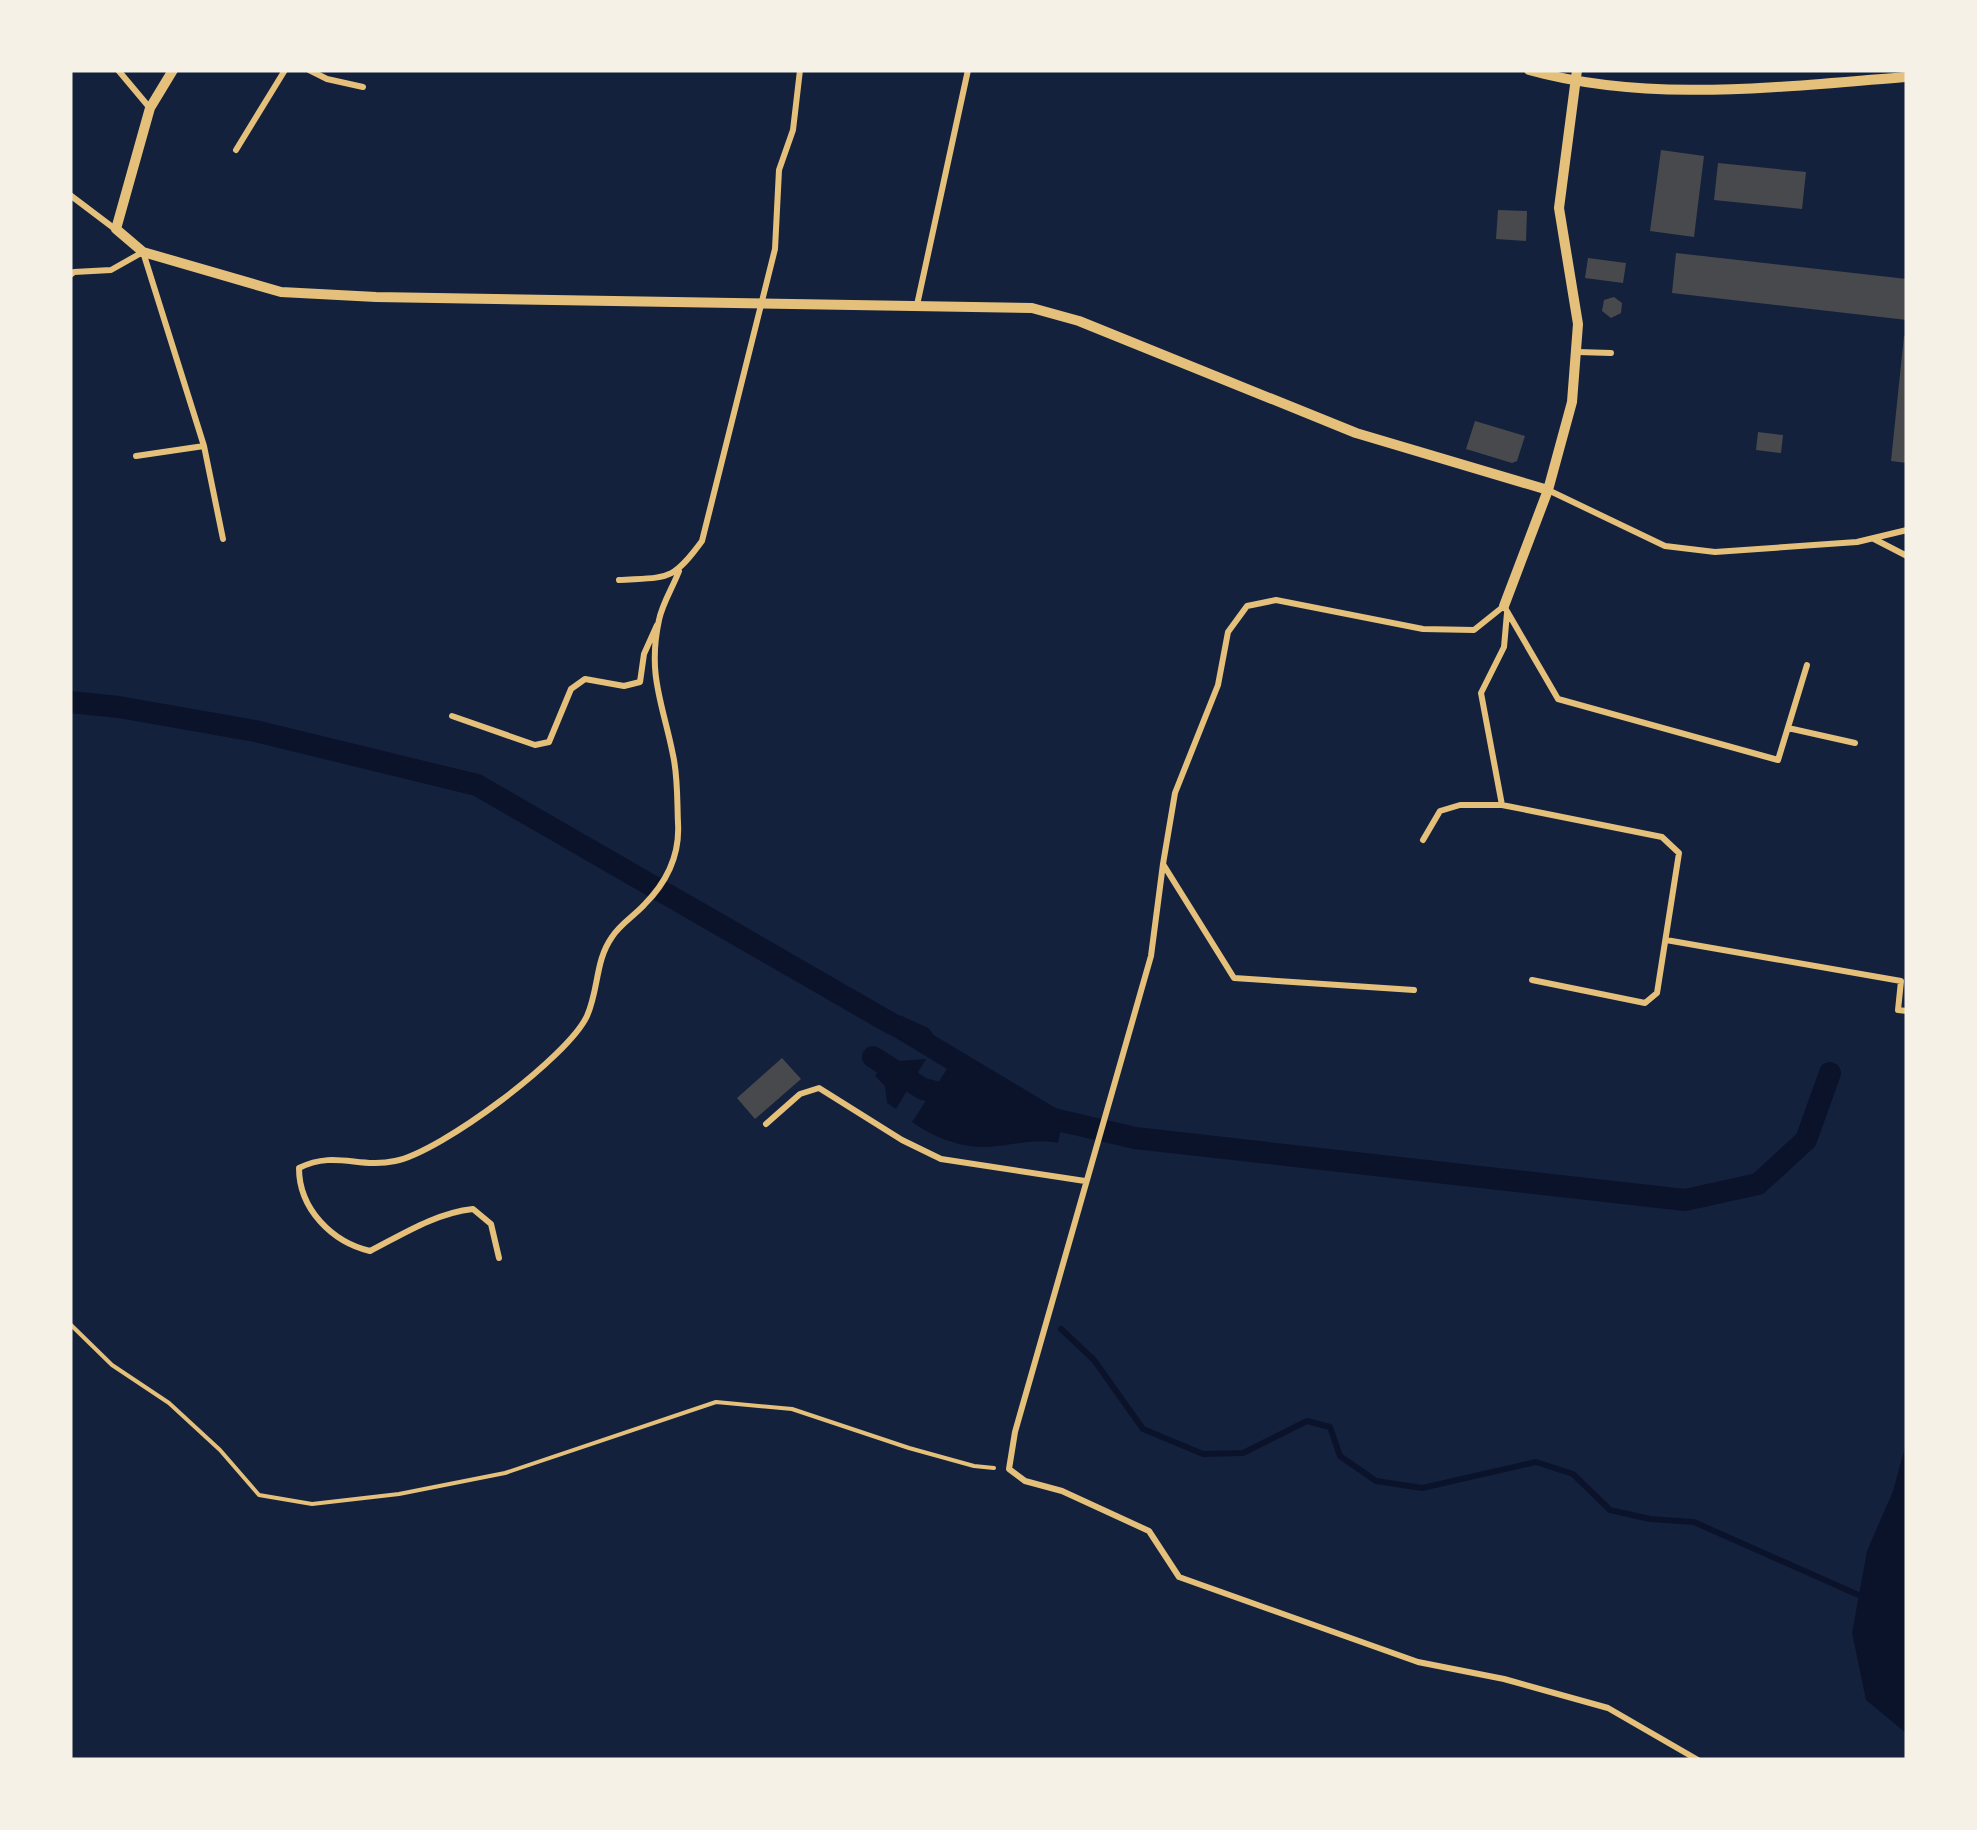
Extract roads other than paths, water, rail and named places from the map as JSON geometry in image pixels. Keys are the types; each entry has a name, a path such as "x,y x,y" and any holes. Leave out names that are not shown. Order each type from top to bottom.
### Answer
{"street":[{"path":"173,70 150,108 116,229 142,252 282,292 1032,308 1079,321 1356,433 1548,490"},
{"path":"1529,70 1575,83 1729,90 1907,77"},
{"path":"1505,609 1548,490 1572,402 1578,324 1559,208 1577,70"}],"lane":[{"path":"118,70 150,108"},
{"path":"236,150 285,70"},
{"path":"309,70 327,79 364,87"},
{"path":"452,716 535,745 549,742 572,689 584,679 624,686 640,682 644,654 680,571 702,542 774,249 779,170 793,130 800,70"},
{"path":"918,305 968,70"},
{"path":"70,195 116,229"},
{"path":"70,275 112,270 142,252 204,446 223,539"},
{"path":"1578,352 1611,353"},
{"path":"136,456 204,446"},
{"path":"1548,490 1664,546 1715,552 1872,538 1907,530"},
{"path":"1872,538 1907,556"},
{"path":"619,580 656,578 680,571"},
{"path":"1505,609 1474,630 1423,629 1276,600 1247,606 1228,632 1218,685 1176,793 1151,956 1015,1432 1009,1469 1025,1481 1062,1492 1149,1531 1179,1578 1418,1662 1504,1679 1608,1708 1698,1760"},
{"path":"1505,609 1558,699 1778,760 1807,664"},
{"path":"1502,805 1480,694 1504,648 1505,609"},
{"path":"499,1258 491,1224 473,1209 422,1224 370,1251 348,1246 315,1216 299,1189 299,1168 318,1158 374,1163 397,1161 414,1154 448,1137 536,1073 574,1038 588,1014 596,988 598,960 613,934 646,904 670,873 679,836 674,758 654,679 659,619"},
{"path":"1788,728 1855,744"},
{"path":"1423,840 1440,811 1460,804 1502,805 1662,837 1680,854 1658,992 1645,1003 1532,980"},
{"path":"1164,864 1234,978 1414,990"},
{"path":"1666,940 1901,981 1898,1010 1907,1011"},
{"path":"766,1124 800,1094 819,1088 902,1140 941,1159 1086,1181"}],"water":[{"path":"902,1016 1064,1113 1058,1143 967,1146 938,1137 912,1122 947,1069 891,1035"},
{"path":"886,1056 898,1061 926,1059 896,1109 887,1103 885,1086 875,1076"},
{"path":"1907,1440 1907,1734 1866,1700 1852,1633 1867,1551 1893,1491"}],"waterway":[{"path":"70,702 255,731 477,785 892,1024 922,1037"},
{"path":"873,1057 923,1089 960,1098"},
{"path":"1036,1115 1135,1138 1685,1200 1758,1184 1806,1140 1830,1073"},
{"path":"1061,1329 1094,1360 1143,1429 1203,1454 1243,1453 1307,1421 1330,1427 1340,1456 1376,1481 1422,1488 1536,1462 1573,1474 1610,1510 1650,1519 1694,1522 1863,1597"}]}
